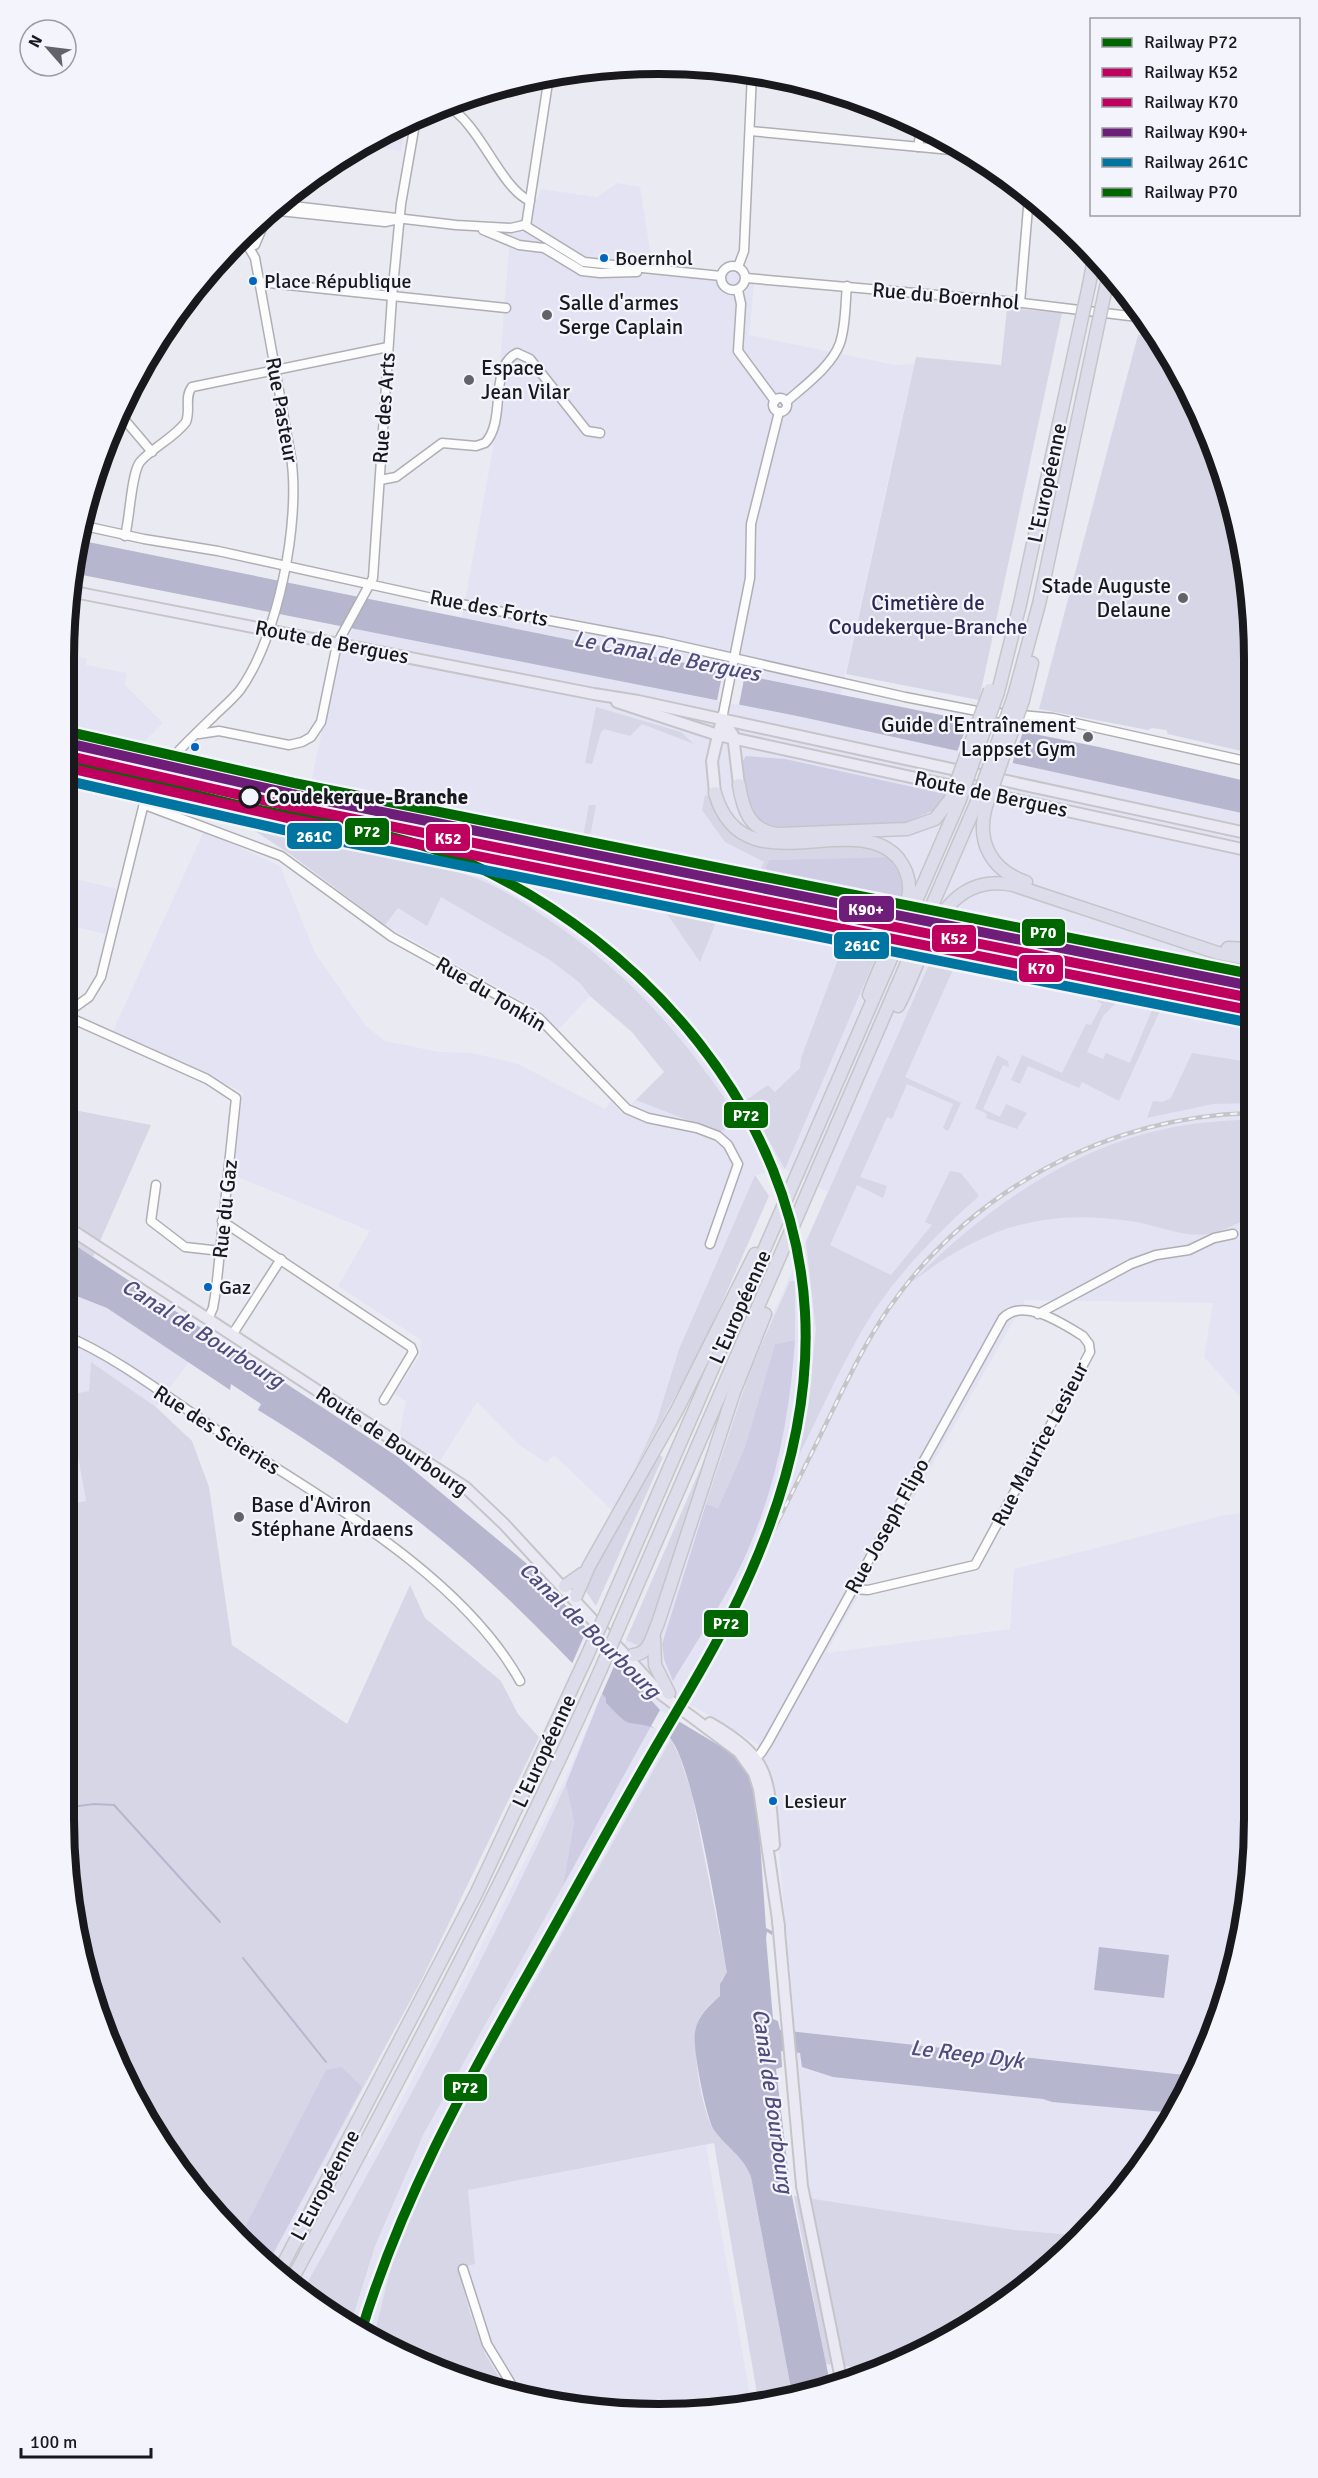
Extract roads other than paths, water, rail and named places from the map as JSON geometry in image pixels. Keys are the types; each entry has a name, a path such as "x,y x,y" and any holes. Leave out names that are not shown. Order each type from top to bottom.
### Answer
{"highway":[{"name":"L'Européenne","path":"954,801 1011,645 1093,266"},
{"name":"L'Européenne","path":"295,2277 481,1924 582,1710 797,1228 832,1139 911,970 981,805 1019,698 1108,283"},
{"path":"739,785 747,817 758,827 773,833 907,829 935,819 954,801"},
{"path":"716,793 728,819 745,833 759,839 780,843 866,841 886,848 900,861 907,874 910,906"},
{"path":"577,1601 589,1566 698,1372 787,1194 842,1073 954,801"},
{"path":"981,805 985,846 993,862 1007,874 1215,944 1244,948"},
{"path":"936,913 953,899 972,888 989,884 1007,884 1218,953 1244,957"},
{"name":"L'Européenne","path":"282,2266 477,1892 607,1611 776,1217"},
{"path":"633,1655 642,1654 646,1649 658,1623 734,1392 786,1253"},
{"path":"565,1586 578,1579 589,1566"},
{"path":"658,1623 654,1659 669,1693"}],"main road":[{"name":"Route de Bergues","path":"78,593 272,625 337,644 633,700 1244,832"},
{"name":"Route de Bergues","path":"594,694 734,739 1244,849"},
{"path":"716,793 712,764 722,719"},
{"path":"722,719 730,727 734,739 739,785"},
{"name":"Route de Bourbourg","path":"74,1232 451,1477 490,1510 565,1586 620,1651 670,1702 732,1746 765,1773 770,1794 779,1927 802,2186 840,2375"},
{"name":"Route de Bourbourg","path":"530,1551 669,1693 688,1710 740,1741 752,1761"},
{"path":"620,1651 633,1655"}],"street":[{"path":"738,267 744,251 752,82"},
{"path":"526,244 532,236 527,227 548,85"},
{"path":"455,111 461,115 517,191 530,201"},
{"name":"Rue des Arts","path":"228,732 289,745 309,739 321,722 337,644 370,585 373,575 392,297 400,219 415,127"},
{"path":"750,131 948,150"},
{"path":"918,147 920,135"},
{"path":"290,205 456,225 527,227 578,261 721,276"},
{"path":"1020,303 1028,205"},
{"path":"282,211 385,222 400,219"},
{"path":"456,225 491,232 520,245 526,244 546,249 570,266 586,272 668,271"},
{"path":"514,241 512,235 515,228"},
{"path":"247,243 257,243 261,230"},
{"name":"Rue Pasteur","path":"148,787 168,762 242,687 272,625 293,519 294,489 291,457 253,253 246,244"},
{"path":"721,276 729,267 738,267"},
{"path":"738,267 746,278 738,290 741,304 738,351 775,401 774,408 779,412"},
{"path":"721,276 726,288 738,290"},
{"name":"Rue du Boernhol","path":"746,278 1020,303 1134,317"},
{"path":"258,282 506,308"},
{"path":"779,412 786,409 786,402 826,364 837,349 844,324 847,286"},
{"path":"125,536 137,468 186,422 189,412 188,393 196,386 388,347"},
{"path":"380,480 399,476 442,443 481,446 492,433 503,367 513,356 521,353 529,358 587,431 600,433"},
{"path":"775,401 780,398 786,402"},
{"path":"722,719 750,578 750,527 779,412"},
{"path":"125,420 152,452"},
{"name":"Rue des Forts","path":"89,527 125,536 206,548 283,570 663,642 784,671 972,711 1053,718 1244,761"},
{"path":"217,713 216,723 228,732"},
{"path":"193,737 208,731 228,732"},
{"path":"74,782 135,794 146,803"},
{"path":"135,794 148,787"},
{"path":"74,1008 89,997 101,977 146,803 148,787"},
{"name":"Rue du Tonkin","path":"146,803 282,856 392,936 536,1015 627,1108 648,1118 703,1130 722,1138 738,1164 710,1244"},
{"name":"Rue du Gaz","path":"74,1019 207,1079 237,1098 222,1221 221,1251 214,1304 208,1319"},
{"path":"156,1185 151,1221 185,1247 221,1251"},
{"path":"222,1221 411,1347 413,1352 411,1360 384,1400"},
{"path":"1038,1314 1131,1264 1150,1257 1189,1250 1214,1238 1233,1234"},
{"path":"232,1335 281,1259"},
{"name":"Rue Joseph Flipo","path":"752,1761 852,1589 1000,1322 1017,1309 1038,1314"},
{"name":"Rue Maurice Lesieur","path":"852,1589 868,1590 970,1568 976,1564 1089,1352 1089,1344 1083,1336 1038,1314"},
{"name":"Rue des Scieries","path":"74,1340 92,1349 171,1400 409,1558 478,1624 502,1651 520,1681"},
{"path":"463,2269 487,2344 512,2386"}],"water":[{"path":"86,542 1099,747 1244,781 1244,813 802,717 80,575"},
{"path":"74,1245 398,1457 532,1568 660,1710 735,1755 753,1780 758,1813 766,1928 772,1931 772,1935 767,1932 766,1938 773,2019 778,2021 780,2030 1186,2075 1166,2112 1052,2102 1043,2099 833,2077 802,2067 800,2053 781,2051 782,2067 776,2069 790,2186 829,2379 791,2389 751,2177 744,2164 714,2130 700,2082 695,2040 696,2026 704,2012 720,1996 720,1984 727,1972 696,1810 687,1776 668,1736 650,1726 627,1722 621,1718 606,1703 606,1698 504,1595 444,1542 393,1502 340,1463 258,1410 261,1404 231,1384 230,1390 107,1308 74,1295"},
{"path":"1099,1947 1169,1955 1164,1998 1094,1990"}],"waterway":[{"path":"74,1807 114,1805 220,1922"},
{"path":"243,1958 326,2062"}],"railway":[{"path":"728,1619 870,1338 889,1308 922,1266 960,1228 1002,1196 1047,1168 1095,1145 1145,1129 1197,1118 1244,1114"}],"rail line":[{"name":"P70","path":"74,733 294,783 1244,973"},
{"name":"K90+","path":"74,745 292,794 1244,985"},
{"name":"K52","path":"74,757 289,806 1244,997"},
{"name":"P72","path":"74,764 251,808 389,836 443,852 534,897 594,939 650,988 699,1043 740,1104 773,1169 795,1239 805,1312 802,1392 787,1471 761,1547 711,1653 622,1806 456,2104 394,2238 364,2324"},
{"name":"K70","path":"74,769 287,818 1244,1009"},
{"name":"261C","path":"74,782 284,830 1244,1022"}],"place":[{"name":"Boernhol","path":"604,258"},
{"name":"Place République","path":"253,281"},
{"name":"Salle d'armes Serge Caplain","path":"547,315"},
{"name":"Espace Jean Vilar","path":"469,380"},
{"name":"Stade Auguste Delaune","path":"1183,598"},
{"name":"Guide d'Entraînement Lappset Gym","path":"1088,737"},
{"name":"Coudekerque-Branche","path":"250,797"},
{"name":"Gaz","path":"208,1287"},
{"name":"Base d'Aviron Stéphane Ardaens","path":"239,1517"},
{"name":"Lesieur","path":"773,1801"}],"park label":[{"name":"Cimetière de Coudekerque-Branche","path":"928,615"}],"water label":[{"name":"Le Canal de Bergues","path":"667,656"},
{"name":"Canal de Bourbourg","path":"203,1333"},
{"name":"Canal de Bourbourg","path":"590,1630"},
{"name":"Le Reep Dyk","path":"967,2054"},
{"name":"Canal de Bourbourg","path":"773,2101"}]}
